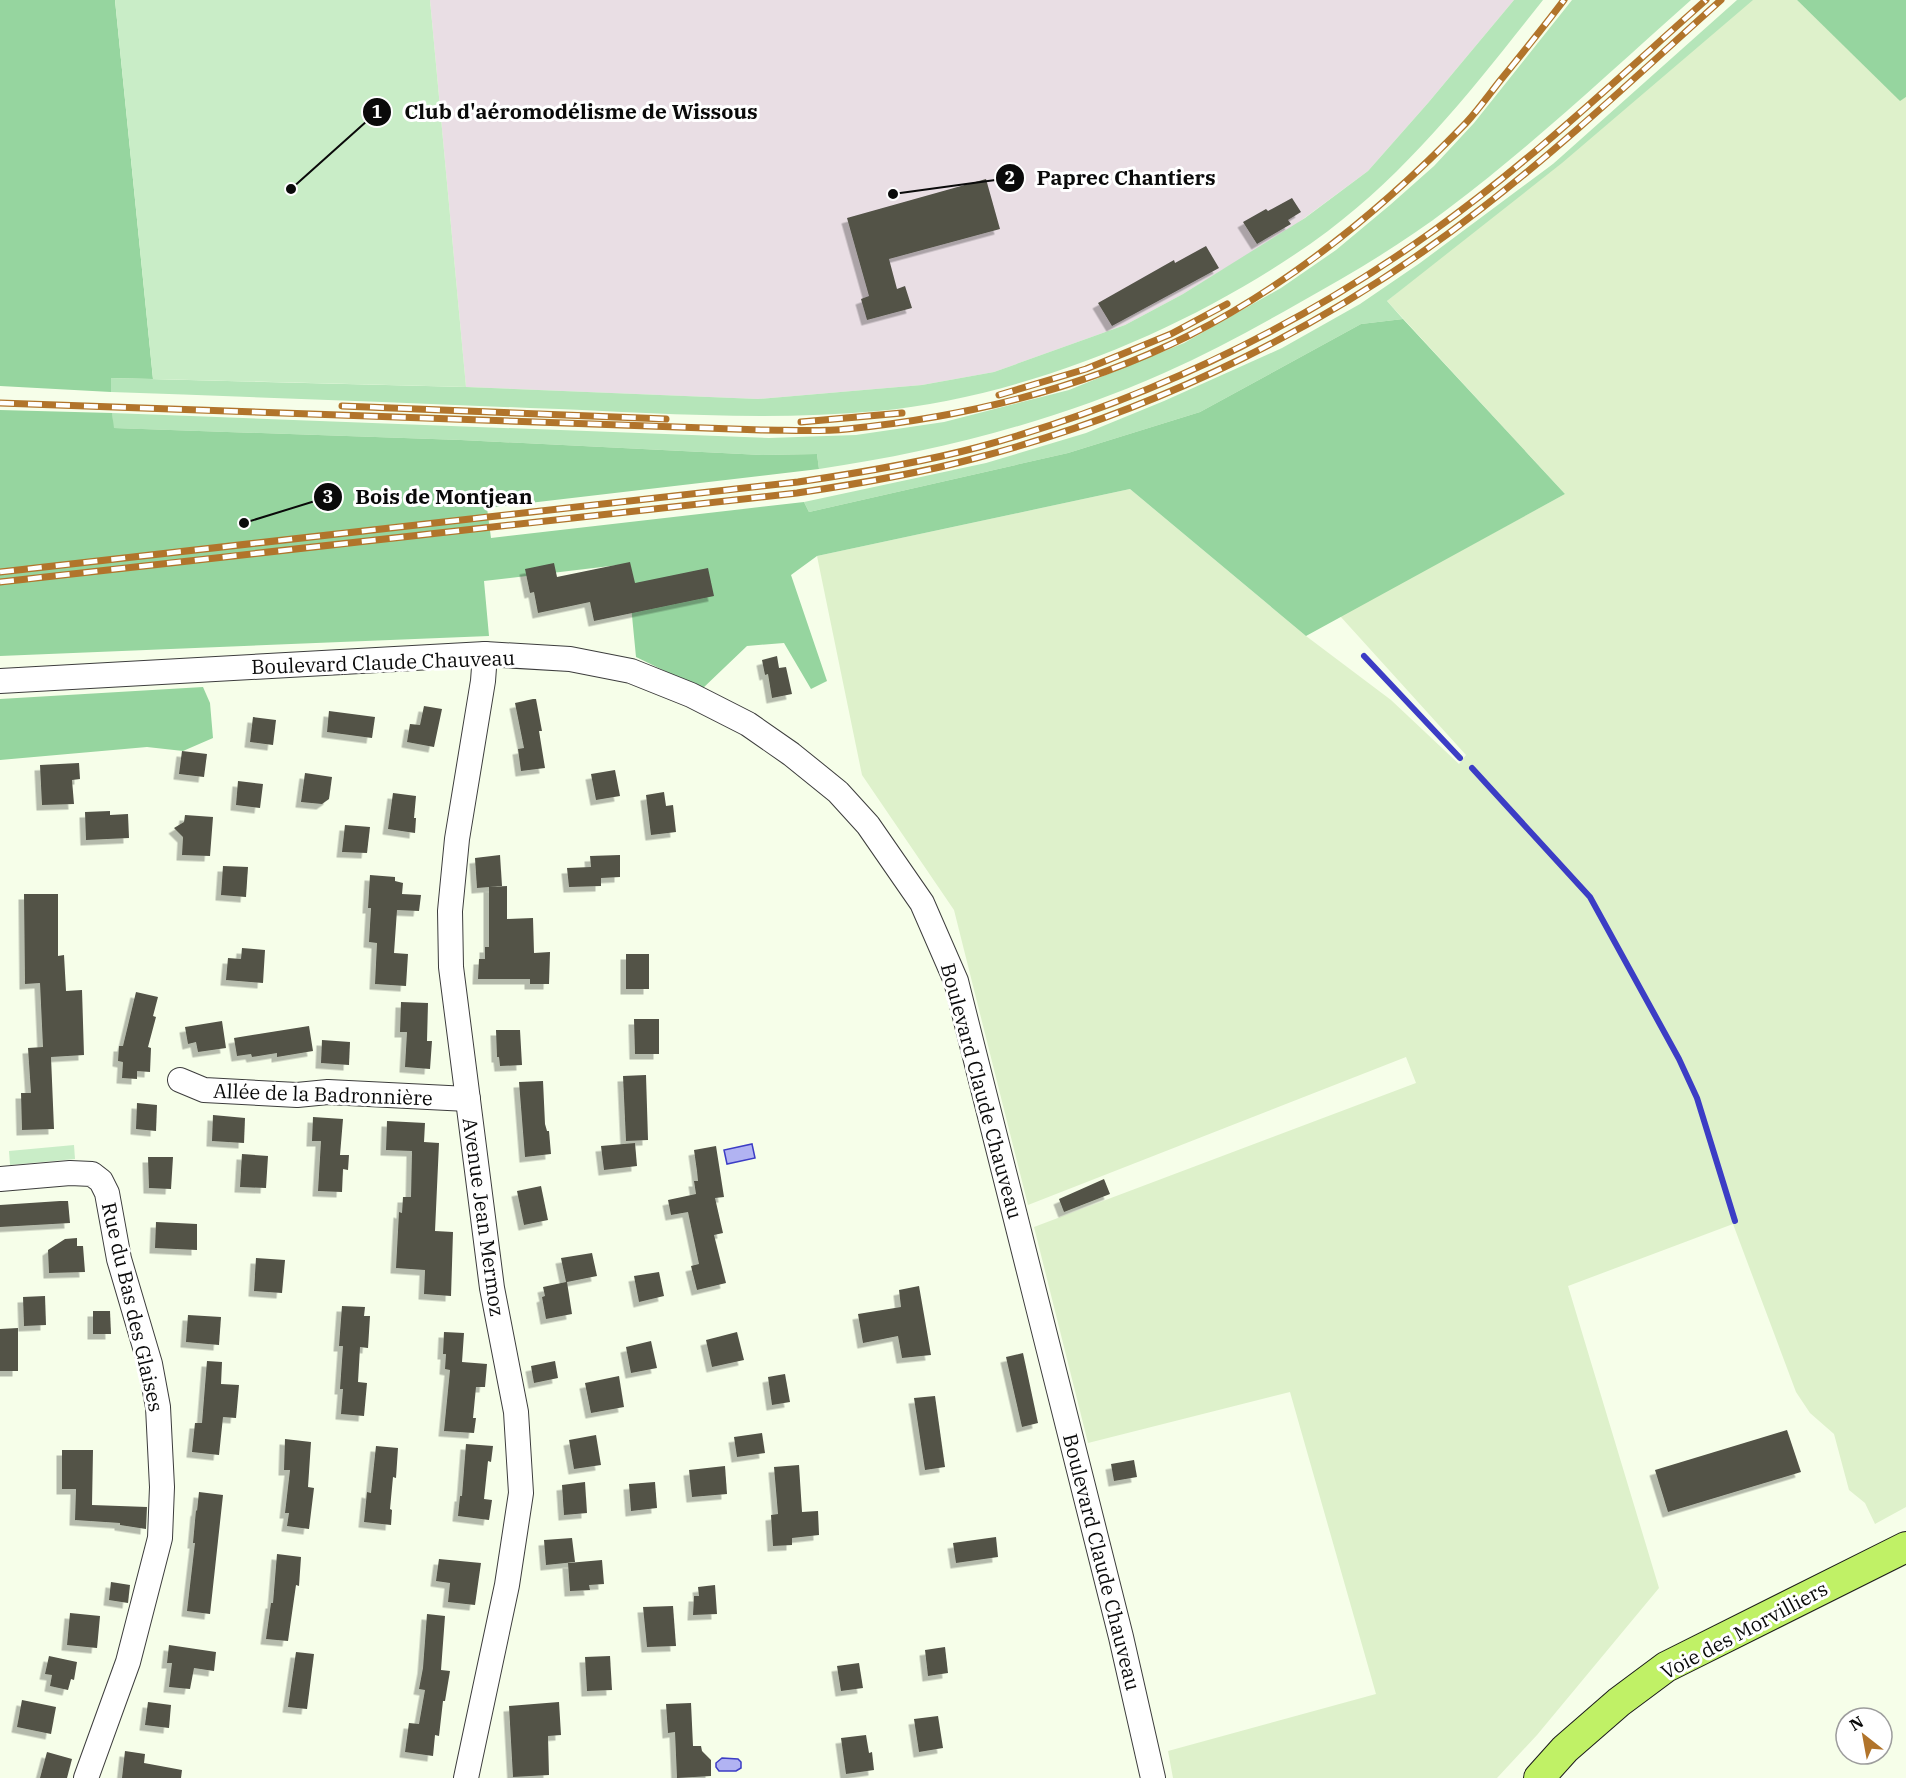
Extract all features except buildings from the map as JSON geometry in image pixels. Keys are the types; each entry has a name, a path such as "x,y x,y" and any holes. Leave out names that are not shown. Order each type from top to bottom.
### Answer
{"main road":[{"name":"Voie des Morvilliers","path":"1539,1778 1574,1741 1618,1702 1666,1667 1906,1546"}],"street":[{"name":"Boulevard Claude Chauveau","path":"0,681 485,654 570,659 631,671 691,694 748,724 791,754 838,792 868,825 922,903 956,981 1113,1603 1153,1778"},
{"name":"Avenue Jean Mermoz","path":"466,1778 507,1584 521,1493 516,1412 492,1288 451,967 450,911 457,838 483,681 485,654"},
{"name":"Allée de la Badronnière","path":"180,1080 204,1090 297,1095 327,1092 468,1099"},
{"name":"Rue du Bas des Glaises","path":"0,1179 70,1173 92,1174 101,1181 107,1193 119,1259 150,1364 158,1407 162,1487 160,1538 128,1662 86,1778"}],"shaded area":[{"path":"430,0 1514,0 1368,171 1291,228 1183,294 1125,325 994,372 922,385 758,399 466,387"}],"green space":[{"path":"0,0 115,0 153,379 111,378 111,392 0,386"},
{"path":"115,0 430,0 466,387 153,379"},
{"path":"1514,0 1543,0 1443,122 1388,179 1328,231 1279,265 1227,296 1172,324 1114,350 1055,372 996,389 936,403 878,411 791,416 660,414 111,392 110,378 466,387 758,399 922,385 994,372 1125,325 1183,294 1305,218 1368,171"},
{"path":"1572,0 1691,0 1481,184 1395,246 1357,270 1249,331 1164,373 1081,406 995,433 907,454 819,469 817,454 762,455 461,440 113,428 112,413 769,438 856,435 944,422 1069,390 1184,343 1281,288 1336,250 1434,166 1474,123"},
{"path":"1737,0 1753,0 1562,163 1387,301 1403,319 1361,324 1200,412 1068,453 809,512 804,502 986,463 1086,433 1282,348 1360,304 1420,263 1553,164"},
{"path":"1752,0 1797,0 1900,100 1906,97 1906,1507 1875,1524 1865,1503 1849,1490 1834,1434 1810,1413 1796,1392 1733,1224 1568,1286 1659,1588 1537,1735 1497,1778 1173,1778 1168,1751 1376,1694 1290,1392 1088,1443 1034,1227 1416,1083 1406,1057 1028,1205 954,910 862,775 817,556 1130,489 1306,636 1391,700 1459,764 1466,755 1340,616 1565,494 1387,301"},
{"path":"1797,0 1906,0 1906,97 1900,101"},
{"path":"1403,319 1565,494 1306,636 1130,489 817,556 791,575 827,681 811,689 784,643 747,646 702,689 636,657 627,564 484,581 489,636 0,656 0,410 112,413 114,428 461,440 762,455 817,454 819,469 487,508 491,538 804,502 809,512 1068,453 1200,412 1361,324"},
{"path":"203,687 210,703 213,738 183,751 147,747 0,760 0,699"},
{"path":"74,1145 75,1159 10,1165 9,1151"}],"water":[{"path":"752,1144 755,1158 727,1164 724,1150"},
{"path":"722,1758 738,1759 741,1762 741,1768 736,1771 719,1771 716,1763"}],"waterway":[{"path":"1364,656 1460,758"},
{"path":"1472,768 1590,897 1679,1059 1697,1098 1735,1221"}],"railway":[{"path":"0,403 815,431 891,424 935,417 1023,397 1066,385 1150,354 1228,314 1302,267 1370,213 1466,123 1564,0"},
{"path":"0,572 798,482 934,458 1039,429 1158,385 1215,359 1272,331 1381,267 1469,205 1504,177 1573,119 1706,0"},
{"path":"0,582 797,493 932,469 1044,438 1111,415 1242,358 1366,289 1425,250 1544,158 1721,0"},
{"path":"999,395 1086,369 1171,334 1227,304"},
{"path":"342,406 666,419"},
{"path":"801,422 902,413"}],"place":[{"name":"Club d'aéromodélisme de Wissous","path":"291,189"},
{"name":"Paprec Chantiers","path":"893,194"},
{"name":"Bois de Montjean","path":"244,523"}]}
